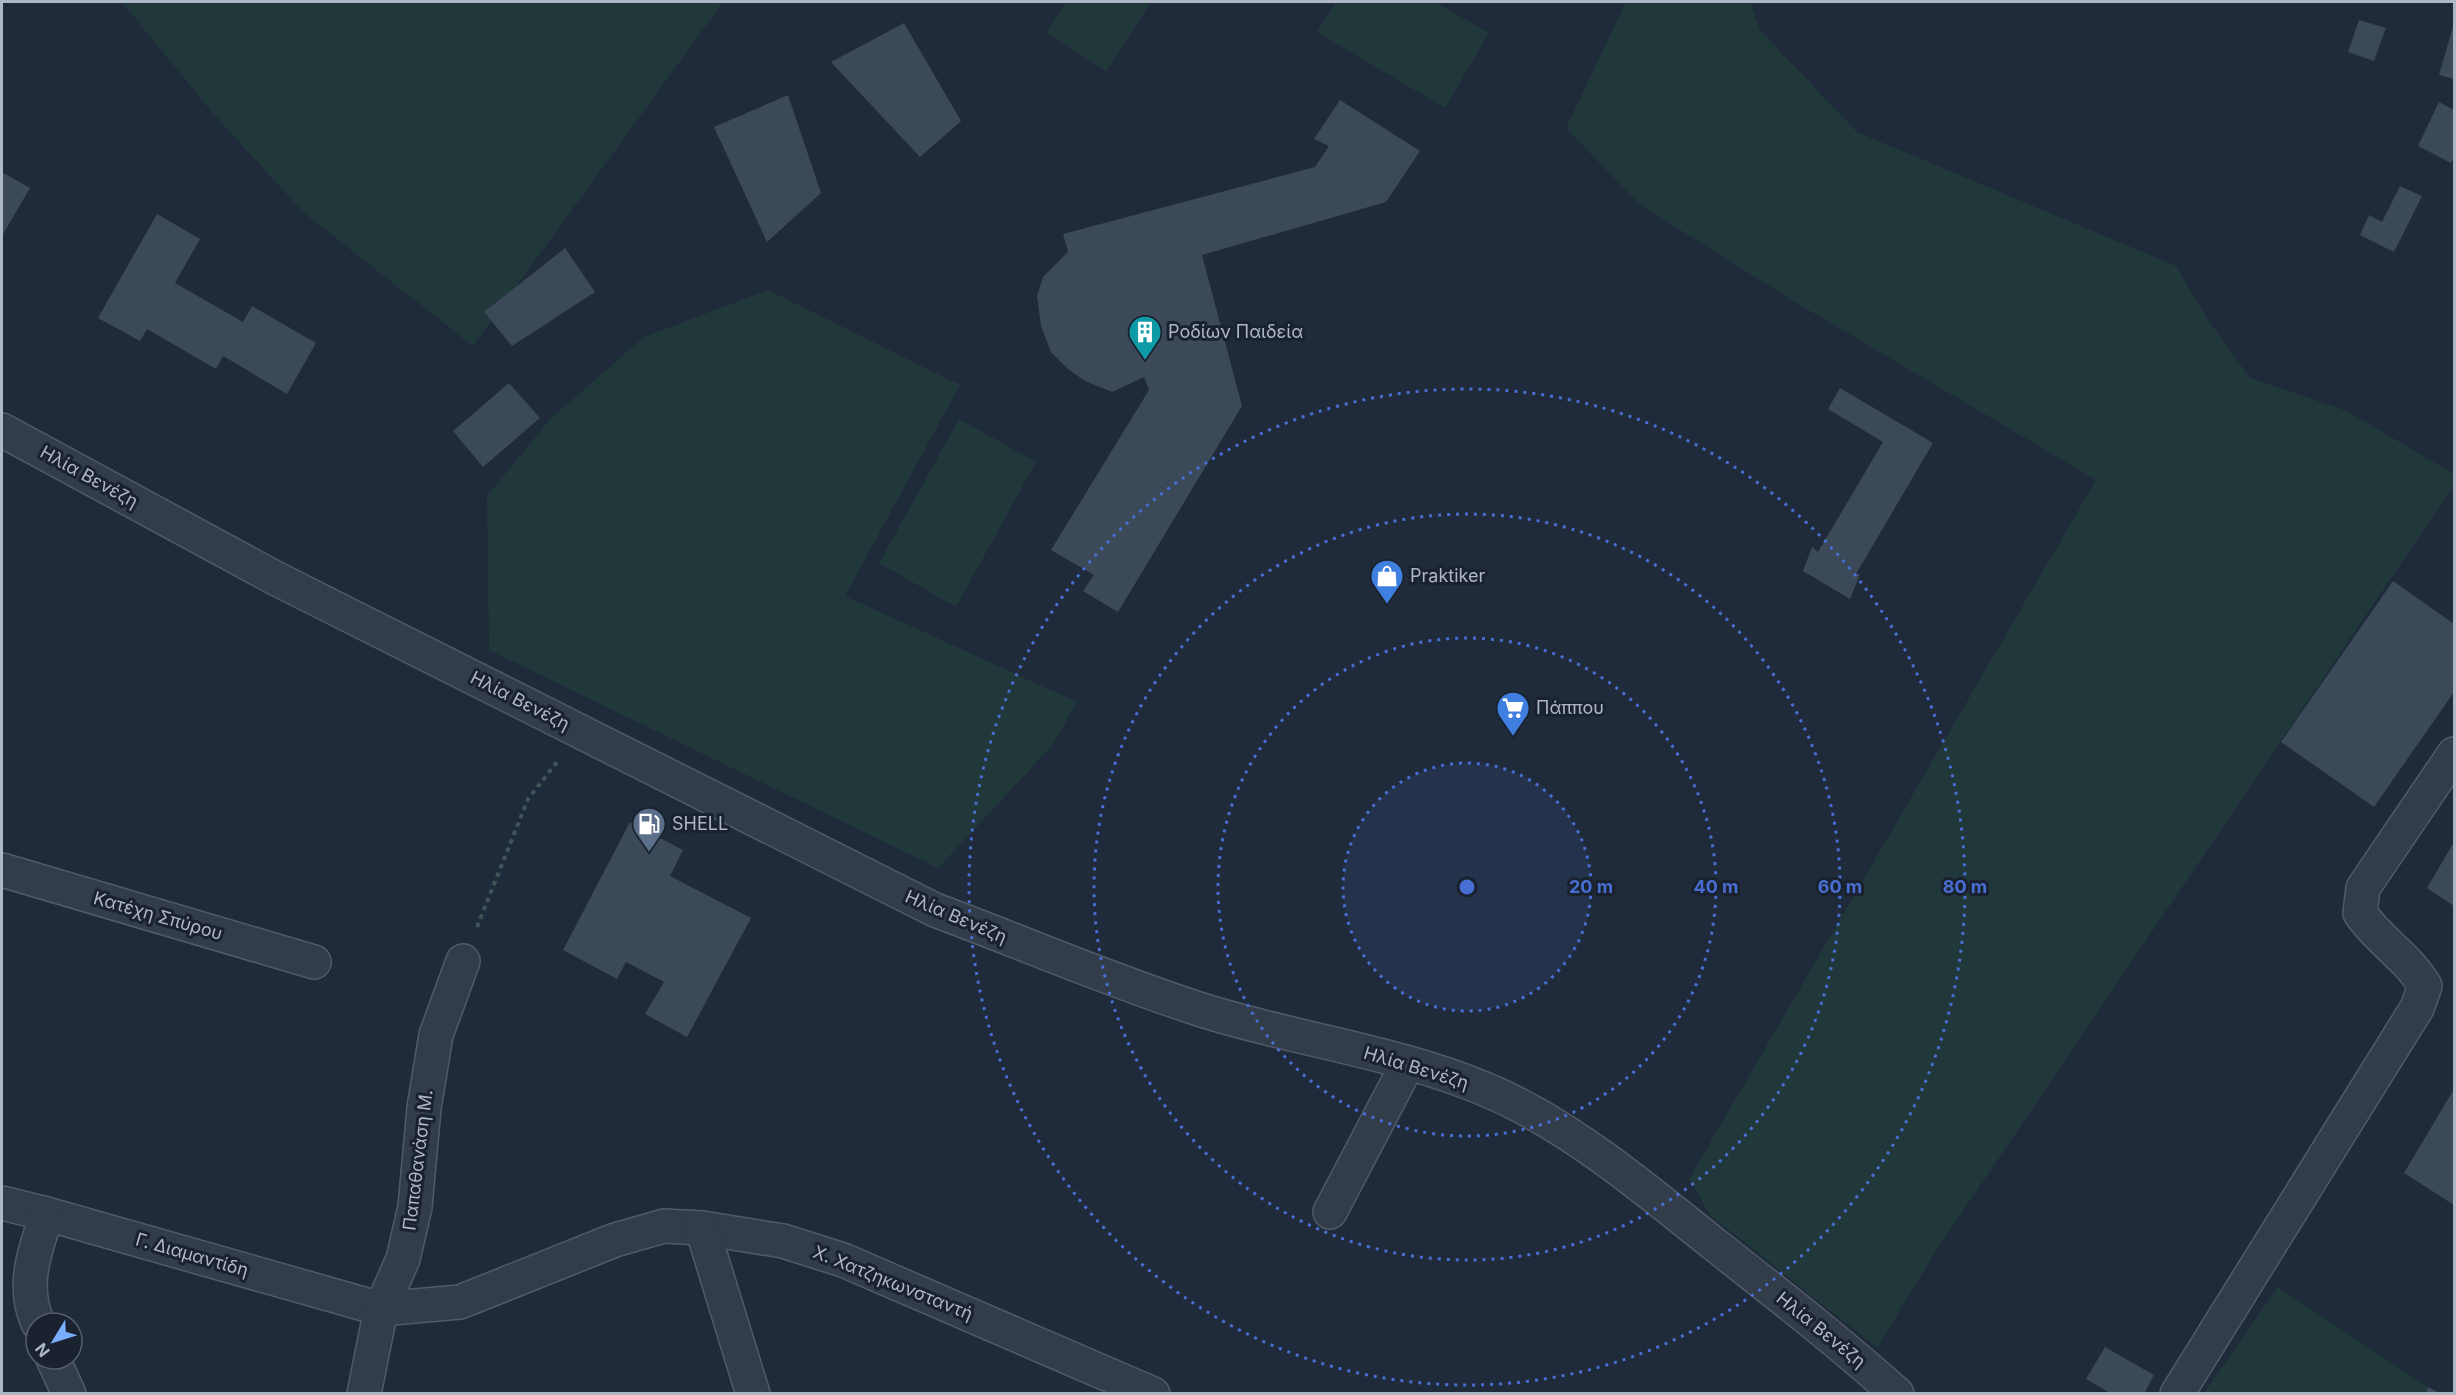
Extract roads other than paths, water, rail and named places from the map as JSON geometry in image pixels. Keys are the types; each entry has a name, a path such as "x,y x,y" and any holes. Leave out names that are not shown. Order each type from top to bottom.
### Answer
{"street":[{"name":"Ηλία Βενέζη","path":"2,430 274,578 934,910 1047,955 1203,1010 1408,1064 1470,1084 1515,1103 1561,1128 1644,1188 1859,1359 1897,1394"},
{"path":"2177,1394 2417,1008 2425,986 2414,968 2373,932 2360,913 2363,888 2454,754"},
{"name":"Κατέχη Σπύρου","path":"2,870 314,962"},
{"name":"Παπαθανάση Μ.","path":"364,1394 381,1310 403,1259 415,1207 424,1108 436,1035 463,961"},
{"path":"1330,1212 1408,1064"},
{"name":"Γ. Διαμαντίδη","path":"2,1203 381,1310"},
{"path":"33,1311 30,1266 47,1214"},
{"name":"Χ. Χατζηκωνσταντή","path":"381,1310 460,1302 615,1240 664,1227 702,1228 783,1241 843,1260 1153,1394"},
{"path":"702,1228 753,1394"},
{"path":"58,1371 69,1394"}],"place":[{"name":"Ροδίων Παιδεία","path":"1145,361"},
{"name":"Praktiker","path":"1387,605"},
{"name":"Πάππου","path":"1513,737"},
{"name":"SHELL","path":"649,853"}]}
